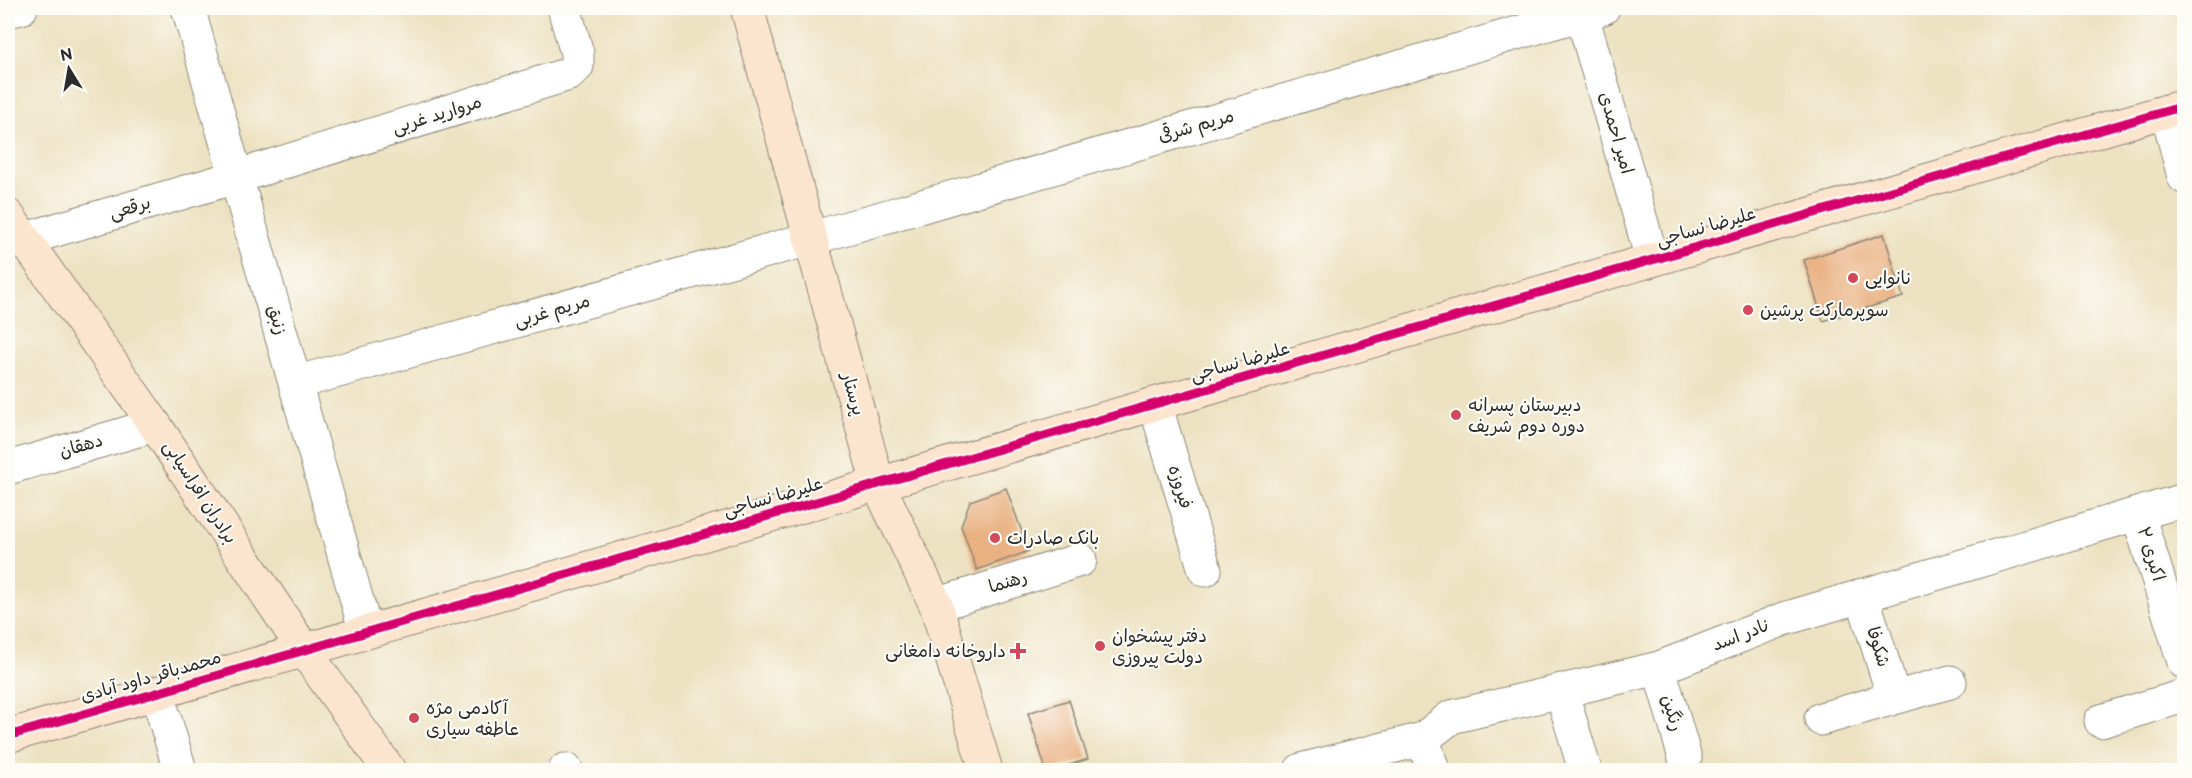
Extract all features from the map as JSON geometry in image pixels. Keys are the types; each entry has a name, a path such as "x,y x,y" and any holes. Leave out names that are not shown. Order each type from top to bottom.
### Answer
{"street":[{"path":"8,11 21,8"},
{"name":"زنبق","path":"188,8 366,632"},
{"name":"مروارید غربی","path":"236,177 569,74 577,66 577,53 564,8"},
{"name":"پرستار","path":"747,8 878,484 936,605 986,771"},
{"name":"مریم شرقی","path":"809,239 1588,10"},
{"name":"امیر احمدی","path":"1588,10 1652,260"},
{"path":"2176,108 2184,177"},
{"name":"علیرضا نساجی","path":"304,650 2176,108"},
{"name":"برقعی","path":"13,233 236,177"},
{"name":"برادران افراسیابی","path":"13,233 155,425 304,650 389,771"},
{"name":"مریم غربی","path":"295,383 809,239"},
{"name":"فیروزه","path":"1155,404 1205,570"},
{"name":"دهقان","path":"8,468 155,425"},
{"name":"نادر اسد","path":"1301,771 1423,739 1451,717 1659,668 1784,619 2184,500"},
{"name":"اکبری ۲","path":"2138,514 2184,662"},
{"name":"رهنما","path":"936,605 1080,560"},
{"name":"شکوفا","path":"1862,596 1894,698"},
{"name":"محمدباقر داود آبادی","path":"8,736 304,650"},
{"name":"رنگین","path":"1659,668 1685,758"},
{"path":"1821,719 1950,682"},
{"path":"1561,690 1586,771"},
{"path":"157,693 180,771"},
{"path":"2101,721 2184,696"},
{"path":"1423,739 1433,771"}],"building":[{"name":"نانوایی","path":"1884,234 1903,297 1823,321 1804,260"},
{"name":"بانک صادرات","path":"1006,488 1029,551 977,570 961,526 970,501"},
{"path":"1069,700 1088,759 1046,770 1028,713"}],"cycle path":[{"path":"8,736 2184,106"}],"place":[{"name":"نانوایی","path":"1853,278"},
{"name":"سوپرمارکت پرشین","path":"1748,310"},
{"name":"دبیرستان پسرانه دوره دوم شریف","path":"1456,415"},
{"name":"بانک صادرات","path":"995,538"},
{"name":"دفتر پیشخوان دولت پیروزی","path":"1100,646"},
{"name":"داروخانه دامغانی","path":"1018,651"},
{"name":"آکادمی مژه عاطفه سیاری","path":"414,718"}]}
